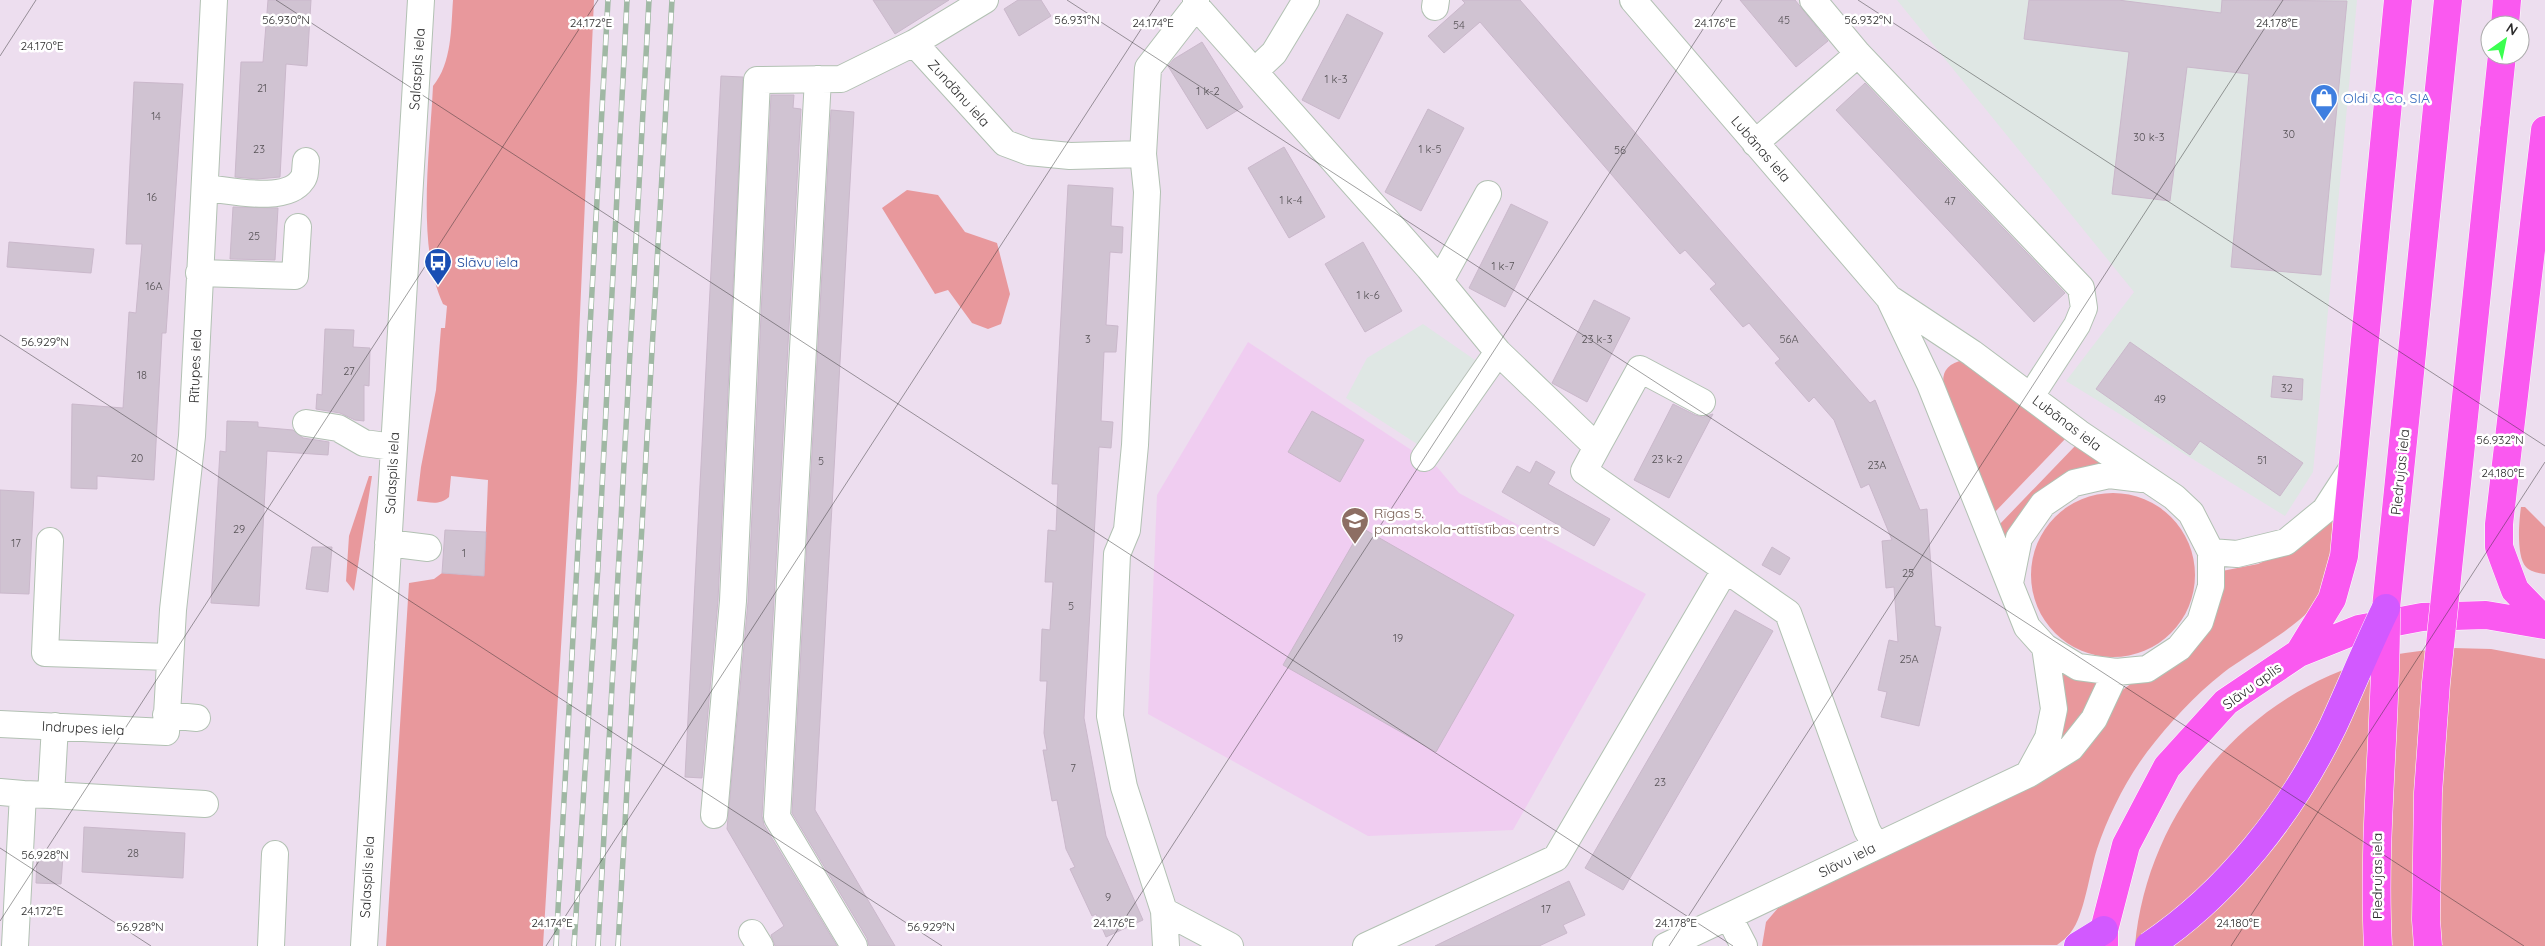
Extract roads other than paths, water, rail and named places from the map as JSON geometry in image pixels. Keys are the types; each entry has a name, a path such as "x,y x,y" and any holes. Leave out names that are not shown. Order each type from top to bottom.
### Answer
{"highway":[{"path":"2149,946 2199,906 2238,868 2275,821 2306,774 2332,726 2386,608"},
{"path":"2078,946 2104,938"}],"main road":[{"path":"2299,653 2332,599 2344,556 2398,0"},
{"name":"Piedrujas iela","path":"2378,946 2378,789 2386,680 2386,608 2448,0"},
{"path":"2506,15 2508,0"},
{"path":"2428,946 2426,920 2428,792 2436,683 2501,65"},
{"path":"2545,130 2499,524 2499,547 2515,590 2545,621"},
{"name":"Slāvu aplis","path":"2104,938 2126,845 2167,767 2226,702 2299,653 2359,629 2422,617 2486,616 2545,625"}],"street":[{"name":"Rītupes iela","path":"166,724 172,610 192,436 214,0"},
{"name":"Salaspils iela","path":"364,946 421,0"},
{"path":"714,815 733,601 757,80 842,79 914,43 985,0"},
{"path":"1255,71 1274,53 1306,0"},
{"name":"Lubānas iela","path":"1633,0 1889,298 1930,384 2027,627 2045,647 2078,667 2116,672 2147,669 2179,648 2200,622 2211,586 2210,552 2192,514 2174,497 2146,480 1972,353 1889,298"},
{"path":"1812,0 1858,54 2082,288 2084,308 2077,325 2031,396"},
{"path":"1166,946 1164,912 1124,787 1110,716 1118,554 1127,530 1135,445 1146,192 1143,154 1148,68 1196,3 1440,282 1498,352 1597,447"},
{"name":"Zundānu iela","path":"914,43 1004,143 1029,152 1062,155 1143,154"},
{"path":"1756,142 1858,54"},
{"path":"818,79 777,817 854,946"},
{"path":"205,188 279,194 295,189 304,179 306,161"},
{"path":"1440,282 1488,194"},
{"path":"199,274 295,276 298,227"},
{"path":"1424,458 1498,352"},
{"path":"1702,402 1640,369 1584,471 1788,613 1867,830 1876,846"},
{"path":"306,423 338,428 364,443 394,447"},
{"path":"2210,552 2237,554 2286,542 2325,510 2351,470"},
{"path":"2010,582 2019,538 2042,504 2074,483 2109,475 2146,480"},
{"path":"50,541 45,653 170,657"},
{"path":"388,543 428,548"},
{"path":"1366,946 1556,858 1725,570"},
{"path":"2028,774 2048,738 2054,709 2045,647"},
{"name":"Slāvu iela","path":"1666,946 2028,774 2071,748 2094,719 2116,672"},
{"name":"Indrupes iela","path":"0,724 54,726 166,724 197,718"},
{"path":"51,795 54,726"},
{"path":"15,946 9,858 11,793 198,804"},
{"path":"271,946 275,854"},
{"path":"1164,912 1230,946"},
{"path":"1729,916 1744,946"}],"railway":[{"path":"556,946 608,0"},
{"path":"574,946 598,566 627,0"},
{"path":"598,946 649,0"},
{"path":"618,946 672,0"}],"place":[{"name":"Oldi & Co, SIA","path":"2324,122"},
{"name":"Slāvu iela","path":"438,286"},
{"name":"Rīgas 5. pamatskola-attīstības centrs","path":"1355,545"}]}
